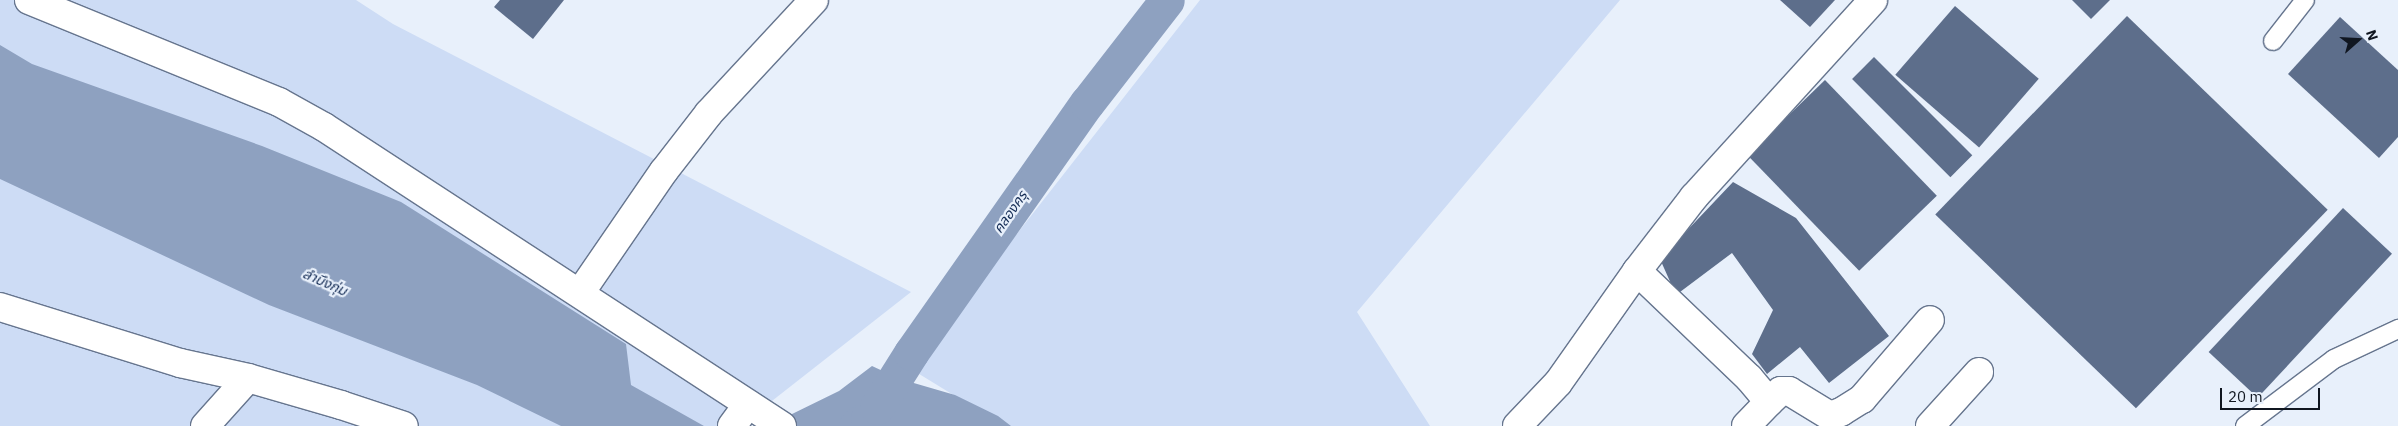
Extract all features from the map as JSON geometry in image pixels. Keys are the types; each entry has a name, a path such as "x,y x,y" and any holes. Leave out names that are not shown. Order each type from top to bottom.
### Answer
{"street":[{"path":"29,0 279,102 324,127 580,293 743,415 782,426"},
{"path":"580,293 664,171 709,113 814,0"},
{"path":"1517,426 1558,383 1637,271 1694,197 1872,0"},
{"path":"1637,271 1749,378 1769,402"},
{"path":"0,307 180,363 248,378 341,405 404,426"},
{"path":"1746,426 1781,391 1789,391 1830,416 1841,412 1862,399 1930,320"},
{"path":"1930,426 1979,372"},
{"path":"205,426 248,378"}],"lane":[{"path":"2272,41 2305,0"},
{"path":"2245,426 2334,359 2398,329"}],"shaded area":[{"path":"0,0 356,0 393,24 911,292 740,426 0,426"},
{"path":"1200,0 1620,0 1357,312 1430,426 1004,426 911,369"}],"water":[{"name":"ลำบึงกุ่ม","path":"0,45 32,64 262,146 401,202 626,344 631,385 704,426 561,426 477,385 269,305 0,179"},
{"path":"872,366 900,379 955,395 998,416 1011,426 757,426 790,415 839,391"}],"building":[{"path":"500,0 564,0 533,39 494,7"},
{"path":"1780,0 1835,0 1810,27"},
{"path":"2072,0 2110,0 2091,19"},
{"path":"1955,6 2039,79 1979,148 1895,75"},
{"path":"2127,16 2328,210 2136,408 1935,215"},
{"path":"2340,17 2398,70 2398,137 2379,158 2288,74"},
{"path":"1874,57 1972,155 1950,177 1852,79"},
{"path":"1825,80 1937,196 1859,271 1747,155"},
{"path":"1733,182 1796,218 1889,336 1829,383 1800,347 1767,374 1752,354 1773,310 1732,253 1676,295 1660,259"},
{"path":"2343,208 2392,254 2258,398 2209,352"}],"waterway":[{"name":"คลองครุ","path":"856,426 868,418 877,407 911,353 1087,103 1167,0"}]}
